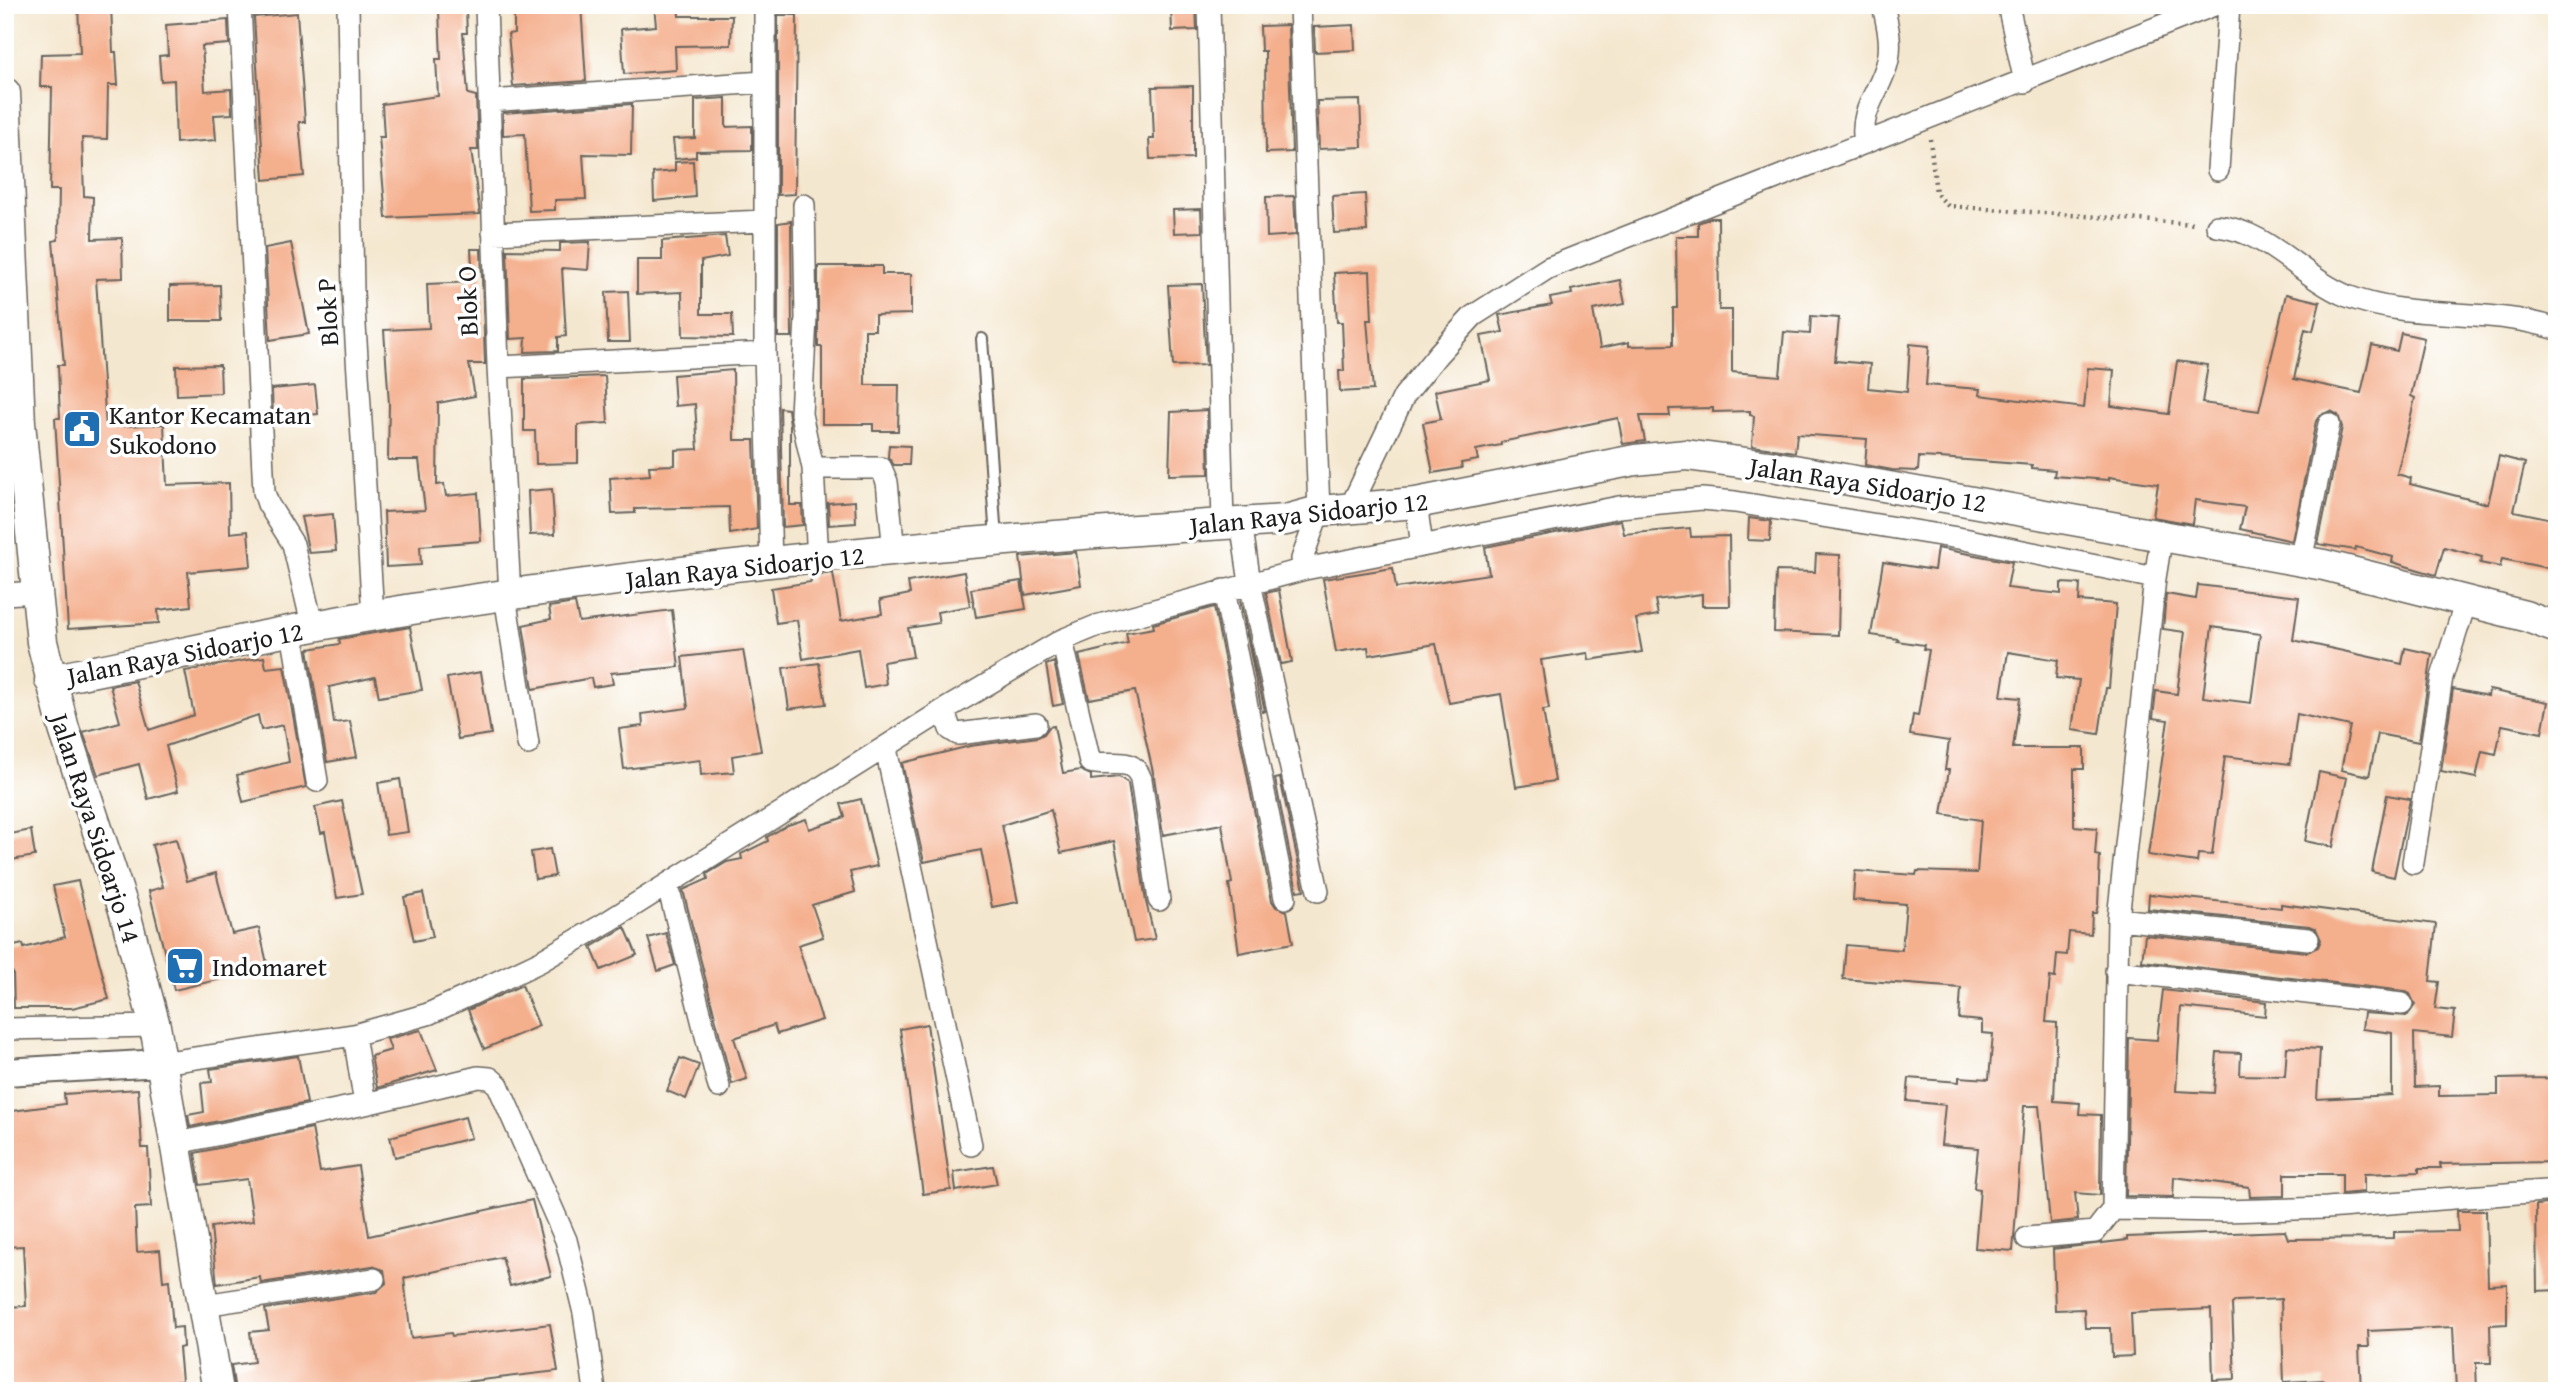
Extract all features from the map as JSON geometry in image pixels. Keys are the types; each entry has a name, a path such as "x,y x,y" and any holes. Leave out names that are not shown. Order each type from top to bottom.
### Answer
{"main road":[{"name":"Jalan Raya Sidoarjo 14","path":"5,93 13,423 50,680 125,913 158,1044 218,1391"},
{"name":"Jalan Raya Sidoarjo 12","path":"50,680 373,615 644,576 996,542 1241,547 1286,520 1317,517 1350,508 1419,526 1635,460 1686,455 1777,467 2161,540 2301,561 2464,606 2557,628"}],"street":[{"path":"240,5 264,492 268,504 293,544 317,782"},
{"name":"Blok P","path":"348,5 353,293 373,615"},
{"name":"Blok O","path":"486,5 508,595 528,744"},
{"path":"765,5 765,353 771,564"},
{"path":"1209,5 1241,547 1318,891"},
{"path":"1300,5 1317,517 1302,559 1305,569"},
{"path":"1865,143 1865,114 1888,61 1889,33 1883,5"},
{"path":"2008,5 2025,82"},
{"path":"1350,508 1404,396 1473,316 1548,268 1591,248 2025,82 2184,12 2214,5"},
{"path":"2218,170 2229,5"},
{"path":"489,101 764,82"},
{"path":"804,205 806,318 801,414 813,468 818,559"},
{"path":"493,233 764,220"},
{"path":"2217,226 2245,231 2345,295 2373,304 2503,316 2557,329"},
{"path":"498,366 765,353"},
{"path":"2301,561 2329,424"},
{"path":"813,468 881,468 887,482 894,551"},
{"path":"1241,547 1305,569 1419,526 1702,499 1964,539 2156,573"},
{"path":"2027,1238 2095,1231 2113,1209 2118,919 2161,540"},
{"path":"1241,547 1224,590 1285,898"},
{"path":"5,1072 158,1044 354,1035 428,1014 541,961 668,886 944,710 1062,640 1140,612 1224,590"},
{"path":"5,594 36,592"},
{"path":"2413,863 2442,677 2464,606"},
{"path":"1062,640 1088,759 1094,764 1129,763 1141,779 1159,900"},
{"path":"944,710 950,729 958,734 1037,724"},
{"path":"886,749 971,1145"},
{"path":"668,886 719,1087"},
{"path":"2118,919 2308,939"},
{"path":"2116,971 2402,1004"},
{"path":"5,1029 158,1044"},
{"path":"354,1035 365,1104"},
{"path":"177,1143 365,1104 478,1077 490,1077 498,1085 530,1165 566,1240 584,1312 595,1391"},
{"path":"2113,1209 2223,1211 2327,1208 2557,1191"},
{"path":"204,1304 374,1279"}],"lane":[{"path":"982,339 996,542"}],"path":[{"path":"1928,120 1936,193 1948,206 2217,226"}],"building":[{"path":"78,5 111,5 113,52 116,52 118,85 108,85 107,139 82,138 84,196 93,197 92,239 122,238 123,278 96,279 106,427 164,424 167,485 229,483 230,533 248,531 251,566 188,572 191,606 158,610 159,623 68,629 55,418 60,418 58,365 64,365 53,241 58,240 59,190 50,190 52,87 40,87 41,54 80,53"},
{"path":"514,5 581,5 586,81 513,86 508,34 514,33"},
{"path":"654,5 678,5 679,16 732,16 731,45 675,46 676,70 624,74 621,29 656,26"},
{"path":"1171,5 1196,5 1197,30 1172,31"},
{"path":"466,9 467,33 463,33 468,94 476,96 478,150 471,150 480,214 386,218 379,137 384,137 382,104 438,96 436,59 441,59 439,10"},
{"path":"297,13 305,122 299,122 304,176 264,180 254,17"},
{"path":"778,15 797,15 795,194 778,195"},
{"path":"228,20 229,44 202,46 205,91 231,89 232,114 214,115 216,140 176,143 174,80 161,81 159,56 168,55 166,25"},
{"path":"1288,25 1292,152 1266,153 1265,51 1261,51 1260,26"},
{"path":"1354,25 1355,50 1315,52 1314,27"},
{"path":"1193,86 1193,158 1150,159 1149,139 1154,139 1152,87"},
{"path":"726,98 726,127 752,126 752,150 696,151 696,157 675,159 673,139 695,138 695,100"},
{"path":"1360,100 1362,147 1319,149 1317,101"},
{"path":"632,104 631,155 583,154 586,199 555,200 555,210 529,211 525,134 503,135 503,113"},
{"path":"693,161 695,197 654,201 653,173 675,171 675,162"},
{"path":"1365,194 1367,231 1334,233 1332,196"},
{"path":"1294,196 1296,235 1267,237 1266,197"},
{"path":"1201,209 1202,232 1174,233 1173,210"},
{"path":"1718,218 1719,310 1732,310 1732,372 1780,376 1784,332 1810,334 1811,316 1839,318 1835,361 1870,364 1868,388 1907,392 1910,344 1929,346 1926,385 1980,389 1979,395 2084,408 2088,368 2114,370 2111,406 2169,414 2177,361 2208,365 2202,403 2259,411 2286,294 2320,302 2313,331 2305,329 2294,379 2361,393 2372,345 2397,351 2401,333 2424,338 2411,396 2415,398 2397,474 2411,478 2410,484 2488,504 2499,456 2525,463 2514,511 2557,520 2557,570 2502,559 2500,567 2480,563 2482,557 2444,547 2436,575 2392,562 2393,557 2356,547 2355,550 2318,544 2342,427 2338,415 2331,411 2320,415 2316,421 2292,541 2240,529 2245,507 2195,500 2192,524 2153,517 2158,484 2109,477 2109,480 2054,476 2055,470 2032,468 2032,465 1940,458 1919,457 1918,471 1892,470 1865,465 1867,439 1797,434 1795,452 1752,446 1754,416 1750,415 1750,411 1713,412 1713,408 1669,409 1670,416 1640,416 1645,441 1623,444 1618,418 1501,442 1501,445 1476,450 1478,460 1461,463 1462,468 1433,473 1423,423 1441,419 1435,391 1490,380 1481,336 1503,332 1499,315 1552,305 1550,298 1572,294 1571,290 1620,280 1625,304 1593,310 1600,348 1629,342 1629,346 1673,345 1673,308 1677,308 1676,236 1698,236 1698,223"},
{"path":"791,221 792,337 778,337 778,223"},
{"path":"725,236 728,256 701,261 701,314 732,314 733,337 683,336 682,292 637,294 637,260 662,260 662,241"},
{"path":"590,242 588,270 562,268 566,336 558,337 558,351 525,352 526,338 510,339 507,250 560,251 560,243"},
{"path":"291,243 309,334 270,340 265,248"},
{"path":"471,249 481,249 485,364 469,364 475,396 438,403 437,485 444,484 446,496 478,493 481,541 420,546 421,565 386,567 384,512 425,510 419,460 388,460 389,404 384,330 429,328 427,284 473,282"},
{"path":"818,266 882,266 882,274 911,274 911,314 875,315 875,330 865,330 865,385 899,385 898,431 873,431 873,424 822,424"},
{"path":"1370,271 1372,320 1367,320 1373,390 1340,392 1339,371 1344,371 1342,322 1337,322 1334,273"},
{"path":"1202,284 1206,365 1173,366 1168,285"},
{"path":"220,285 221,321 170,321 170,286"},
{"path":"628,291 630,342 608,342 606,292"},
{"path":"220,365 221,393 177,395 176,366"},
{"path":"733,370 734,440 754,440 757,529 730,534 729,507 635,509 635,513 612,514 610,478 650,475 649,466 675,465 675,450 698,449 695,404 675,406 673,375"},
{"path":"605,376 608,423 578,425 578,463 536,464 535,431 524,431 524,379"},
{"path":"315,385 318,414 273,418 272,389"},
{"path":"780,408 788,409 790,426 790,505 802,505 803,525 783,527"},
{"path":"1207,410 1209,474 1169,475 1171,412"},
{"path":"889,445 910,446 909,465 894,465 888,457"},
{"path":"552,489 555,534 530,535 528,491"},
{"path":"855,501 856,523 829,525 828,503"},
{"path":"333,514 336,551 309,553 301,517"},
{"path":"1749,518 1771,521 1770,541 1748,540"},
{"path":"1621,520 1624,534 1690,528 1691,537 1729,536 1730,606 1702,606 1702,594 1655,600 1658,615 1636,619 1642,652 1589,660 1588,653 1541,660 1549,709 1543,710 1555,781 1516,787 1501,694 1449,703 1436,644 1369,655 1368,647 1336,652 1323,579 1393,568 1396,588 1489,574 1485,547"},
{"path":"1937,548 2012,562 2007,588 2061,594 2061,583 2080,584 2079,601 2116,604 2109,688 2106,688 2099,734 2072,730 2079,680 2056,678 2058,660 2008,652 2001,696 2020,698 2013,748 2084,748 2084,769 2074,769 2074,826 2097,828 2095,855 2100,856 2098,905 2096,913 2092,913 2091,934 2069,932 2067,955 2057,954 2055,978 2050,977 2046,1022 2057,1023 2054,1101 2080,1103 2079,1114 2101,1115 2100,1195 2075,1193 2078,1220 2050,1223 2039,1106 2024,1106 2013,1251 1975,1248 1980,1189 1974,1188 1978,1148 1941,1145 1945,1105 1907,1101 1909,1078 1959,1082 1959,1077 1989,1079 1993,1034 1982,1033 1982,1021 1959,1019 1961,988 1843,979 1846,945 1902,950 1906,904 1853,900 1855,871 1916,875 1917,871 1977,873 1981,820 1942,814 1949,770 1945,770 1949,741 1910,735 1913,715 1918,716 1929,650 1923,649 1924,645 1871,635 1883,562 1934,570"},
{"path":"1076,552 1081,585 1025,595 1020,557"},
{"path":"1816,554 1840,555 1838,635 1774,632 1776,571 1815,572"},
{"path":"964,572 970,606 937,612 939,623 908,628 913,657 883,662 886,684 864,688 858,649 803,659 797,620 776,623 771,588 811,582 810,576 833,573 841,621 882,614 880,600 910,594 908,582"},
{"path":"1021,581 1026,609 976,617 971,589"},
{"path":"2198,585 2299,597 2293,640 2402,664 2405,648 2432,654 2419,742 2378,734 2369,776 2341,770 2350,726 2297,714 2290,764 2225,756 2212,855 2198,854 2197,862 2148,855 2168,720 2153,718 2156,691 2177,694 2185,632 2163,629 2166,594 2196,599","holes":["2212,627 2260,634 2251,703 2203,697"]},
{"path":"1279,590 1292,662 1281,664 1266,593"},
{"path":"1240,600 1265,711 1262,712"},
{"path":"575,603 579,622 672,610 679,667 611,673 613,684 593,687 591,678 533,689 523,625 551,619 549,607"},
{"path":"1214,607 1272,901 1276,907 1287,911 1293,943 1239,953 1229,884 1232,883 1222,824 1163,835 1154,777 1135,691 1089,699 1079,655 1128,643 1126,633 1154,628 1153,624"},
{"path":"410,627 422,690 379,697 375,677 329,687 334,723 350,721 357,757 327,762 308,649 340,644 339,639"},
{"path":"743,650 761,751 732,756 734,772 701,775 700,760 624,769 619,729 643,726 642,714 688,708 682,657"},
{"path":"264,657 266,668 284,666 306,787 243,802 237,775 289,762 283,725 261,730 258,715 166,746 178,791 148,799 139,764 98,775 83,732 120,722 110,686 135,681 149,730 194,715 185,671"},
{"path":"1054,662 1063,704 1053,706 1046,665"},
{"path":"819,663 826,704 789,709 783,668"},
{"path":"481,672 491,734 458,739 447,678"},
{"path":"2453,689 2488,696 2489,690 2548,702 2542,733 2502,725 2496,754 2482,751 2476,778 2441,771"},
{"path":"1054,726 1063,773 1080,770 1091,775 1091,780 1119,777 1128,783 1146,902 1155,939 1134,942 1114,841 1061,853 1051,810 1002,825 1018,902 992,907 981,850 924,862 902,763 970,746 1038,737"},
{"path":"2319,772 2347,778 2333,847 2305,841"},
{"path":"1280,778 1304,890 1297,891 1275,779"},
{"path":"400,779 408,832 386,835 378,783"},
{"path":"2387,795 2410,799 2394,877 2372,872"},
{"path":"861,799 877,866 850,872 855,892 812,905 823,937 798,945 822,1020 777,1034 774,1025 734,1038 747,1079 732,1084 683,890 708,879 707,874 727,862 742,859 741,854 768,841 767,837 788,825 806,819 809,829 845,817 841,804"},
{"path":"342,801 362,894 337,898 325,832 321,833 315,807"},
{"path":"31,830 35,856 5,861 5,835"},
{"path":"176,839 187,881 216,873 232,934 259,928 268,968 174,990 149,891 163,887 152,845"},
{"path":"550,849 555,876 535,879 531,852"},
{"path":"78,881 109,999 72,1008 14,1008 13,973 8,975 5,948 23,944 24,948 65,937 53,886"},
{"path":"423,893 433,937 414,941 404,897"},
{"path":"2149,894 2281,908 2281,904 2436,924 2430,981 2439,982 2435,1009 2455,1011 2452,1037 2414,1033 2415,1087 2439,1086 2439,1096 2498,1095 2498,1079 2557,1078 2557,1162 2440,1164 2441,1168 2419,1168 2419,1172 2364,1174 2364,1192 2342,1194 2342,1174 2285,1174 2285,1196 2250,1197 2249,1187 2174,1177 2173,1197 2126,1196 2129,1038 2157,1040 2163,990 2266,1002 2265,1016 2181,1007 2176,1091 2214,1093 2217,1052 2241,1053 2240,1075 2285,1076 2287,1047 2320,1049 2317,1099 2392,1095 2392,1033 2362,1029 2364,1013 2407,1016 2415,1005 2410,994 2404,991 2142,961 2145,935 2307,952 2318,947 2321,940 2316,929 2309,926 2148,909"},
{"path":"625,927 637,955 601,970 591,947"},
{"path":"666,933 675,965 658,971 648,938"},
{"path":"522,985 539,1026 484,1049 468,1010"},
{"path":"927,1024 951,1190 923,1194 900,1029"},
{"path":"421,1030 437,1070 377,1088 371,1056 391,1050 387,1039"},
{"path":"298,1056 307,1103 190,1127 188,1115 204,1112 201,1083 212,1082 210,1069"},
{"path":"680,1058 699,1065 686,1099 667,1091"},
{"path":"138,1089 142,1148 148,1148 151,1207 135,1208 137,1252 160,1250 163,1281 169,1280 173,1328 182,1327 183,1347 179,1348 182,1381 71,1391 5,1391 5,1307 26,1306 23,1246 5,1247 5,1112 65,1104 64,1094"},
{"path":"465,1117 471,1138 395,1157 390,1137"},
{"path":"312,1128 320,1172 358,1166 369,1236 532,1200 551,1276 510,1286 502,1257 404,1278 411,1338 451,1333 452,1336 550,1324 558,1371 387,1391 235,1391 231,1365 254,1362 250,1332 269,1330 265,1309 376,1292 386,1283 384,1270 372,1266 261,1283 260,1277 217,1284 211,1227 253,1221 247,1179 200,1185 195,1153"},
{"path":"993,1166 997,1184 956,1191 954,1172"},
{"path":"2557,1203 2557,1290 2537,1291 2536,1205"},
{"path":"2457,1211 2486,1211 2488,1285 2507,1284 2507,1324 2490,1325 2491,1363 2476,1363 2477,1391 2456,1391 2453,1327 2368,1331 2369,1347 2359,1347 2361,1391 2324,1391 2324,1380 2284,1382 2281,1299 2236,1301 2232,1304 2235,1379 2213,1380 2211,1309 2131,1313 2133,1356 2112,1357 2111,1328 2085,1328 2084,1309 2055,1310 2053,1249 2127,1240 2127,1237 2285,1231 2288,1239 2394,1238 2394,1232 2458,1231"}],"place":[{"name":"Kantor Kecamatan Sukodono","path":"82,429"},
{"name":"Indomaret","path":"185,966"}]}
